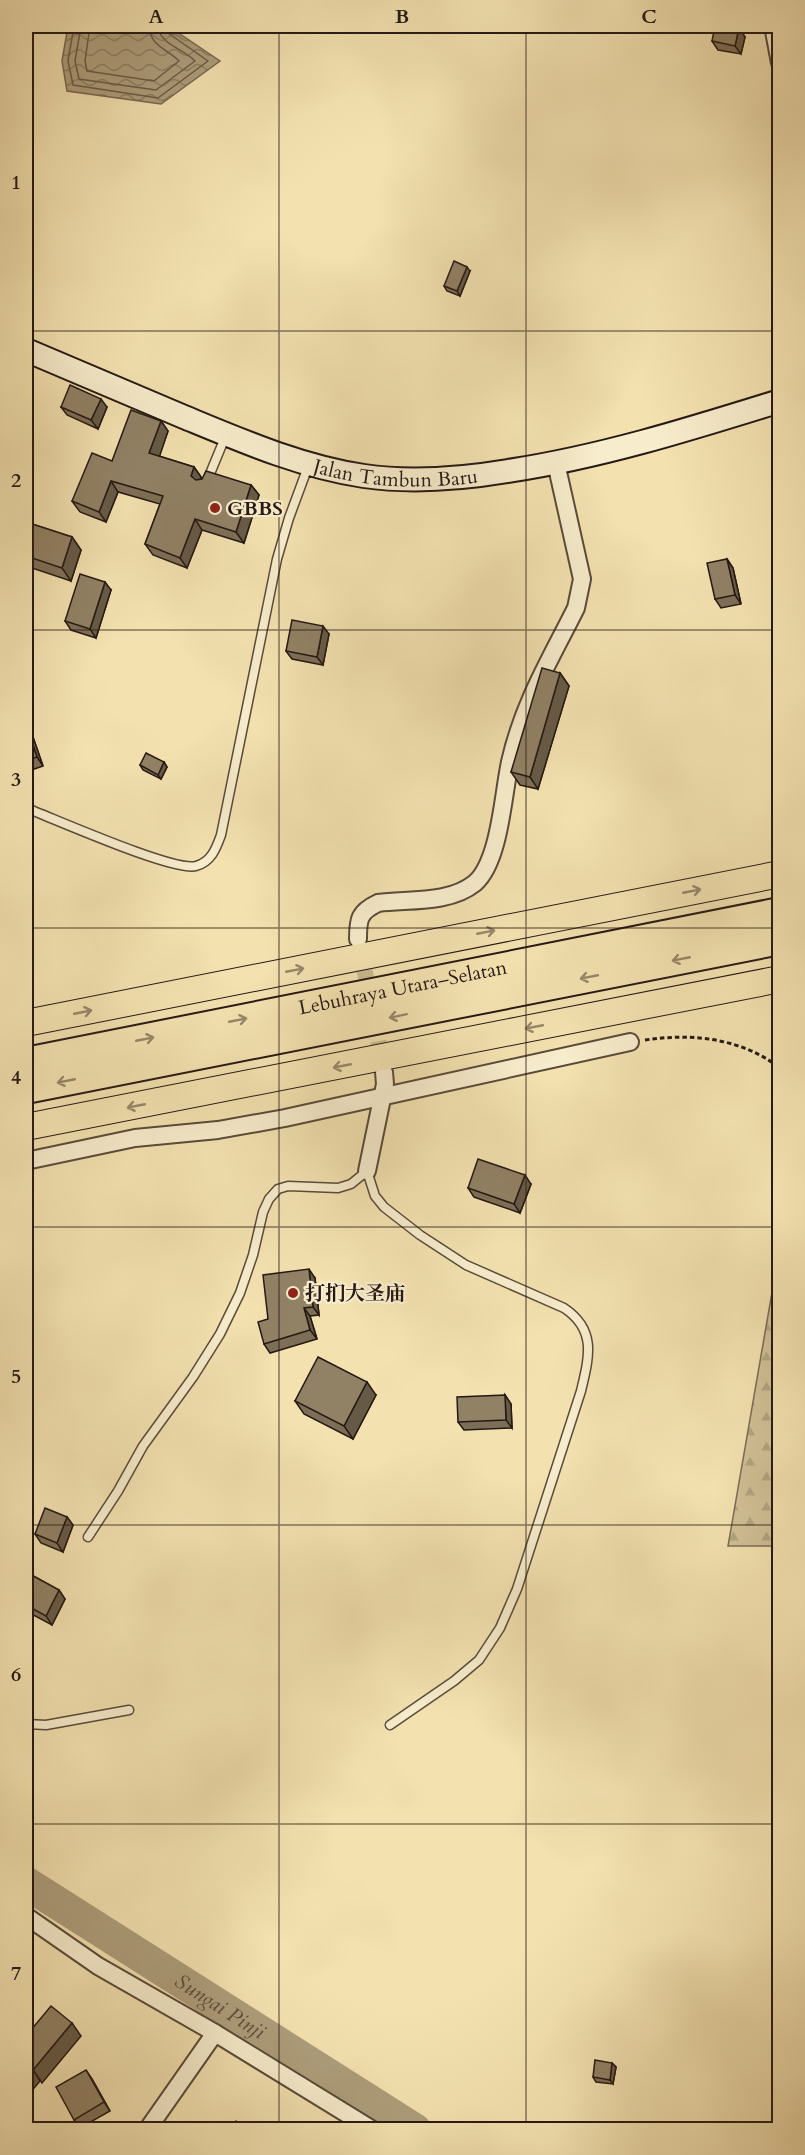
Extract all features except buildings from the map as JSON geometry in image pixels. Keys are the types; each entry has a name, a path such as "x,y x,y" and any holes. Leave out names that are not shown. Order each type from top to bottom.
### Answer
{"highway":[{"name":"Lebuhraya Utara–Selatan","path":"26,1062 780,912"},
{"name":"Lebuhraya Utara–Selatan","path":"26,1089 780,940"}],"main road":[{"name":"Jalan Tambun Baru","path":"26,350 226,434 309,463 362,476 393,480 463,478 556,463 639,444 780,401"},
{"path":"26,1023 780,874"},
{"path":"26,1127 780,979"}],"street":[{"path":"773,26 780,63"},
{"path":"358,939 358,925 362,914 369,908 378,903 444,897 461,892 476,882 491,857 510,762 525,709 576,608 580,594 582,579 579,562 556,463"},
{"path":"26,1161 135,1138 218,1130 382,1098 630,1042"},
{"path":"366,1171 382,1098 384,1072"},
{"path":"26,1916 98,1966 215,2033 373,2130"},
{"path":"147,2130 215,2033"}],"lane":[{"path":"205,485 226,434"},
{"path":"26,808 121,846 177,864 194,867 207,862 215,851 221,835 277,560 309,463"},
{"path":"87,1537 118,1491 143,1446 193,1377 220,1334 240,1293 253,1255 263,1212 269,1199 278,1190 288,1186 338,1188 351,1184 366,1171 375,1196 384,1207 420,1235 466,1265 564,1308 577,1317 585,1329 588,1346 587,1366 580,1391 517,1589 500,1628 479,1660 454,1681 390,1725"},
{"path":"26,1724 46,1725 129,1710"}],"path":[{"path":"630,1042 670,1036 723,1040 764,1056 780,1068"}],"green space":[{"path":"779,1252 779,1546 728,1546"}],"water":[{"path":"68,26 168,26 220,61 161,104 67,91 62,61"}],"waterway":[{"name":"Sungai Pinji","path":"26,1883 415,2130"}],"tunnel":[{"path":"360,947 383,1066"}],"place":[{"name":"GBBS","path":"215,508"},
{"name":"打扪大圣庙","path":"293,1293"}]}
